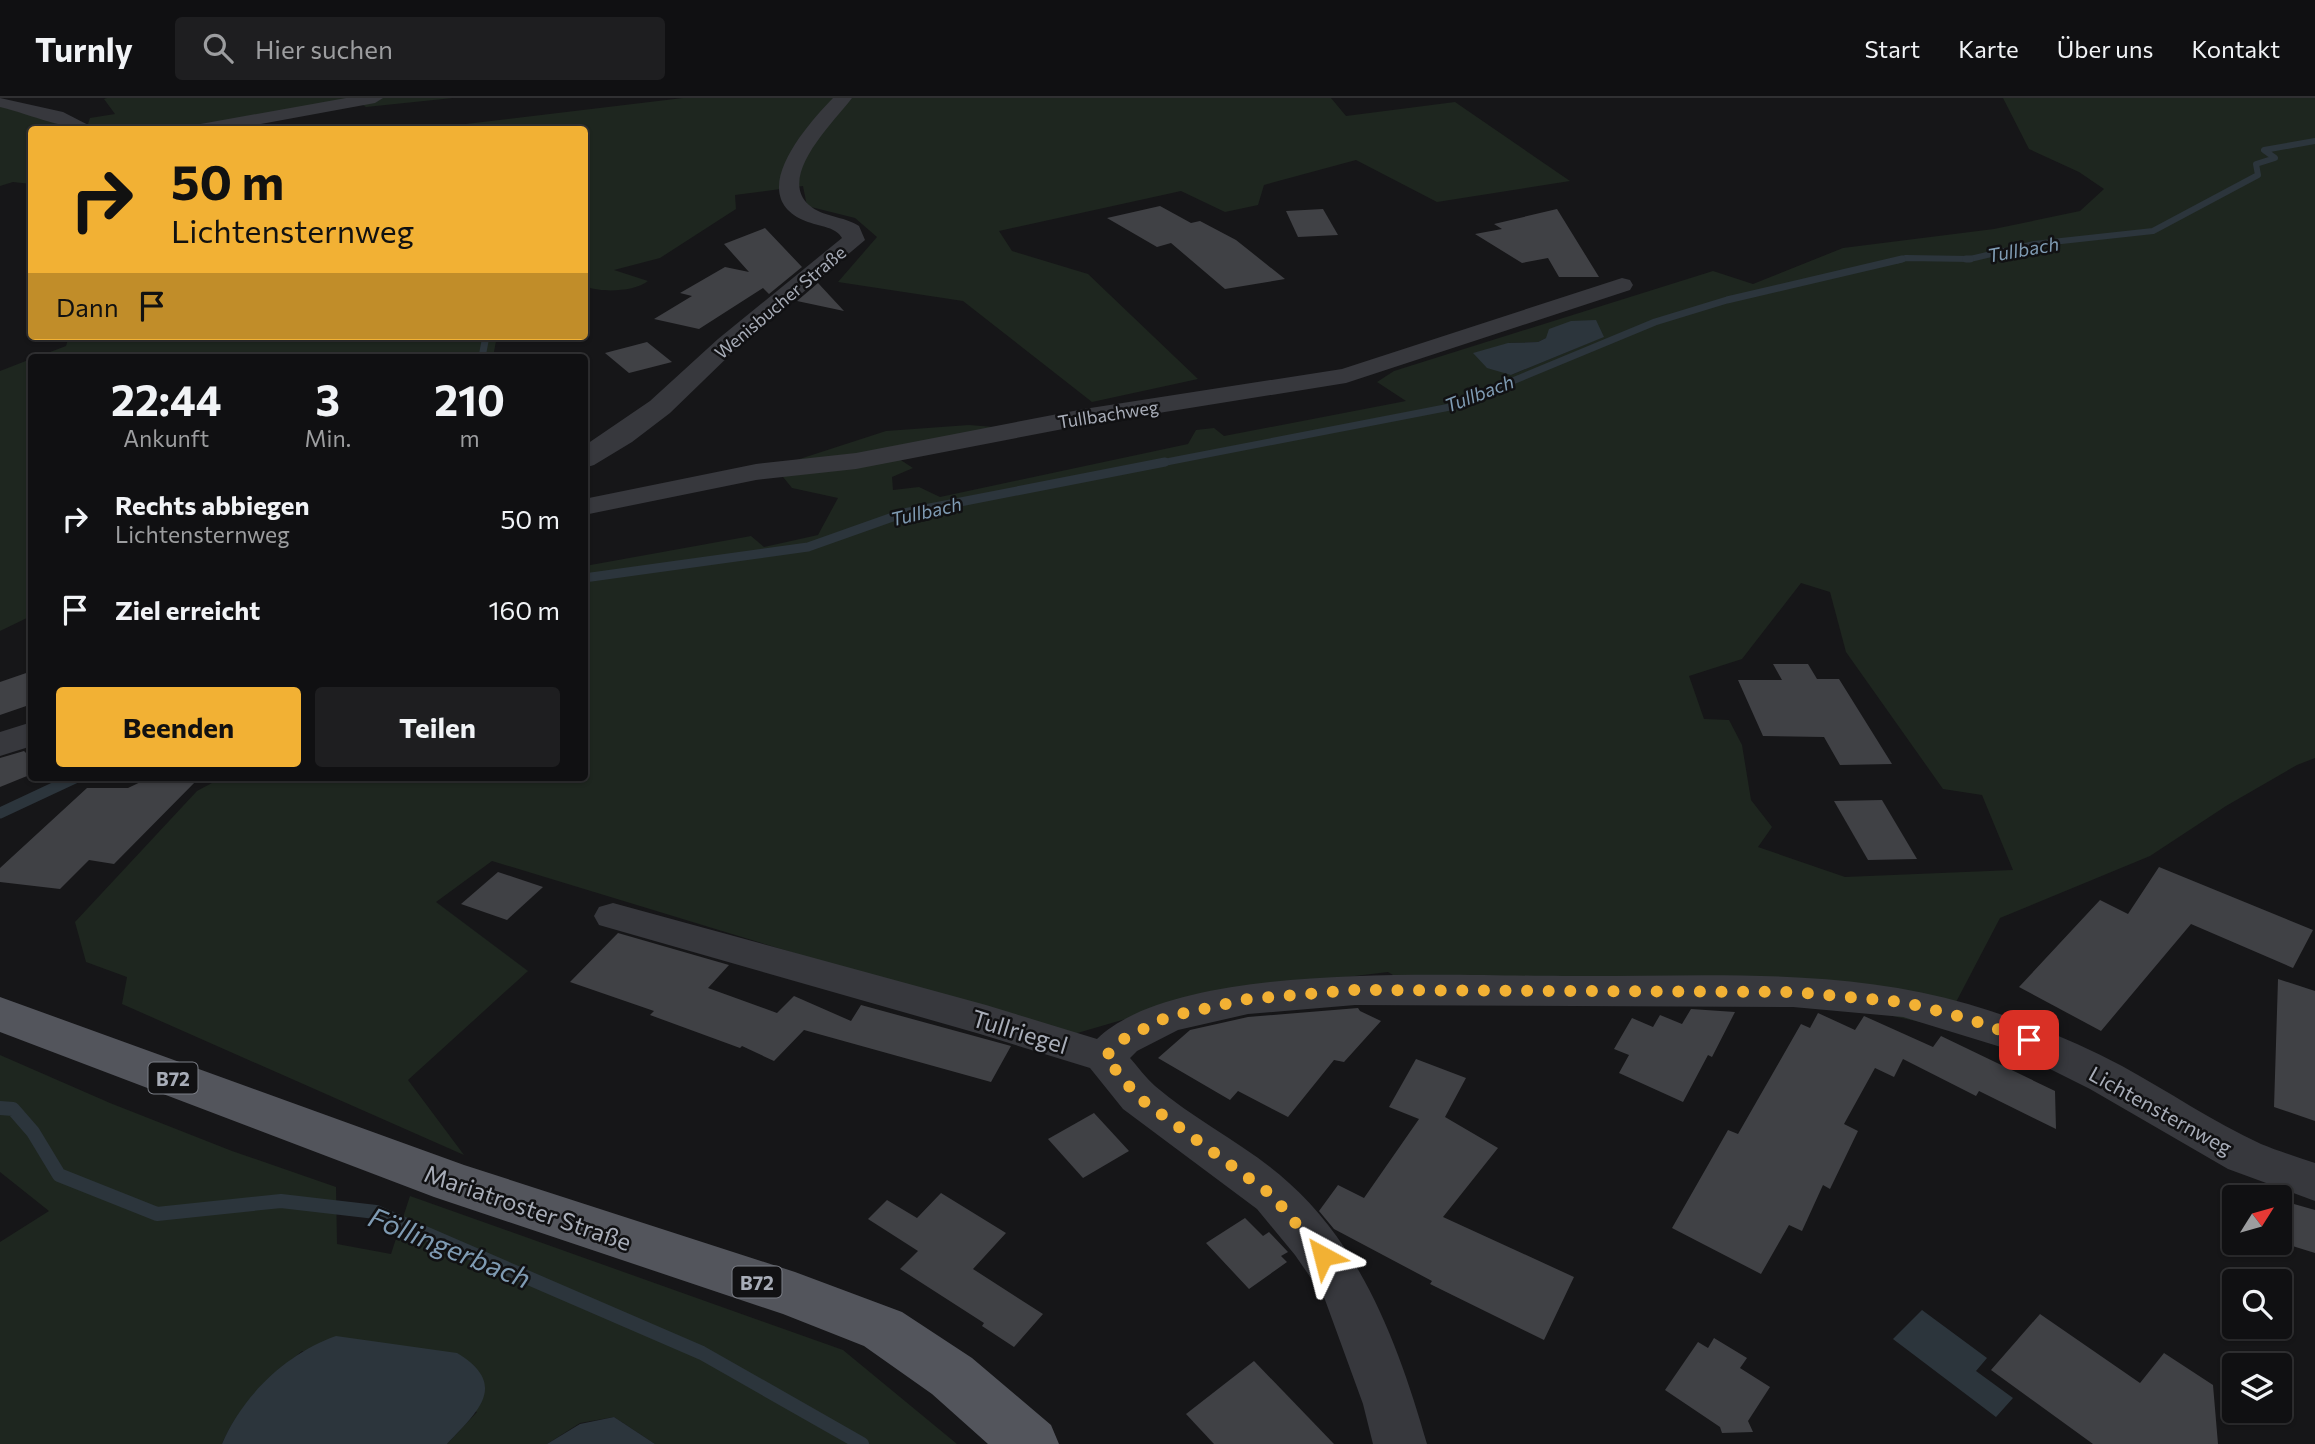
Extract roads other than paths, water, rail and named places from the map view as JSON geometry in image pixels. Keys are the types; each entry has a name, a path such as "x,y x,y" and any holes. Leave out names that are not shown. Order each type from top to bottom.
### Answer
{"main road":[{"name":"Mariatroster Straße","path":"0,1014 452,1182 794,1294 883,1329 952,1376 1030,1444"}],"street":[{"path":"218,126 375,98"},
{"name":"Wenisbucher Straße","path":"588,457 660,408 727,344 854,240 851,231 845,227 801,210 796,205 789,186 793,167 810,134 843,98"},
{"path":"0,102 57,116 80,126"},
{"name":"Tullbachweg","path":"588,506 756,472 856,461 1084,417 1346,376 1622,285"},
{"path":"0,745 28,734"},
{"name":"Tullriegel","path":"613,916 986,1020 1105,1057"},
{"name":"Lichtensternweg","path":"1105,1057 1122,1040 1167,1017 1248,999 1354,990 1793,992 1903,1002 1966,1018 2029,1040 2105,1077 2244,1156 2315,1182"},
{"path":"1105,1057 1138,1097 1273,1196 1312,1241 1345,1288 1389,1404 1400,1444"}],"waterway":[{"name":"Tullbach","path":"1970,259 2034,244 2153,231 2258,175 2256,164 2275,158 2264,150 2315,141"},
{"name":"Tullbach","path":"1895,261 1906,258 1970,259"},
{"name":"Tullbach","path":"1156,464 1450,407 1655,322 1727,300 1902,259"},
{"path":"483,354 485,340"},
{"name":"Tullbach","path":"588,577 808,547 904,513 1165,462"},
{"name":"Tullbach","path":"0,813 68,781"},
{"name":"Föllingerbach","path":"0,1108 13,1109 33,1132 59,1175 157,1214 281,1201 376,1212 702,1353 862,1444"}]}
